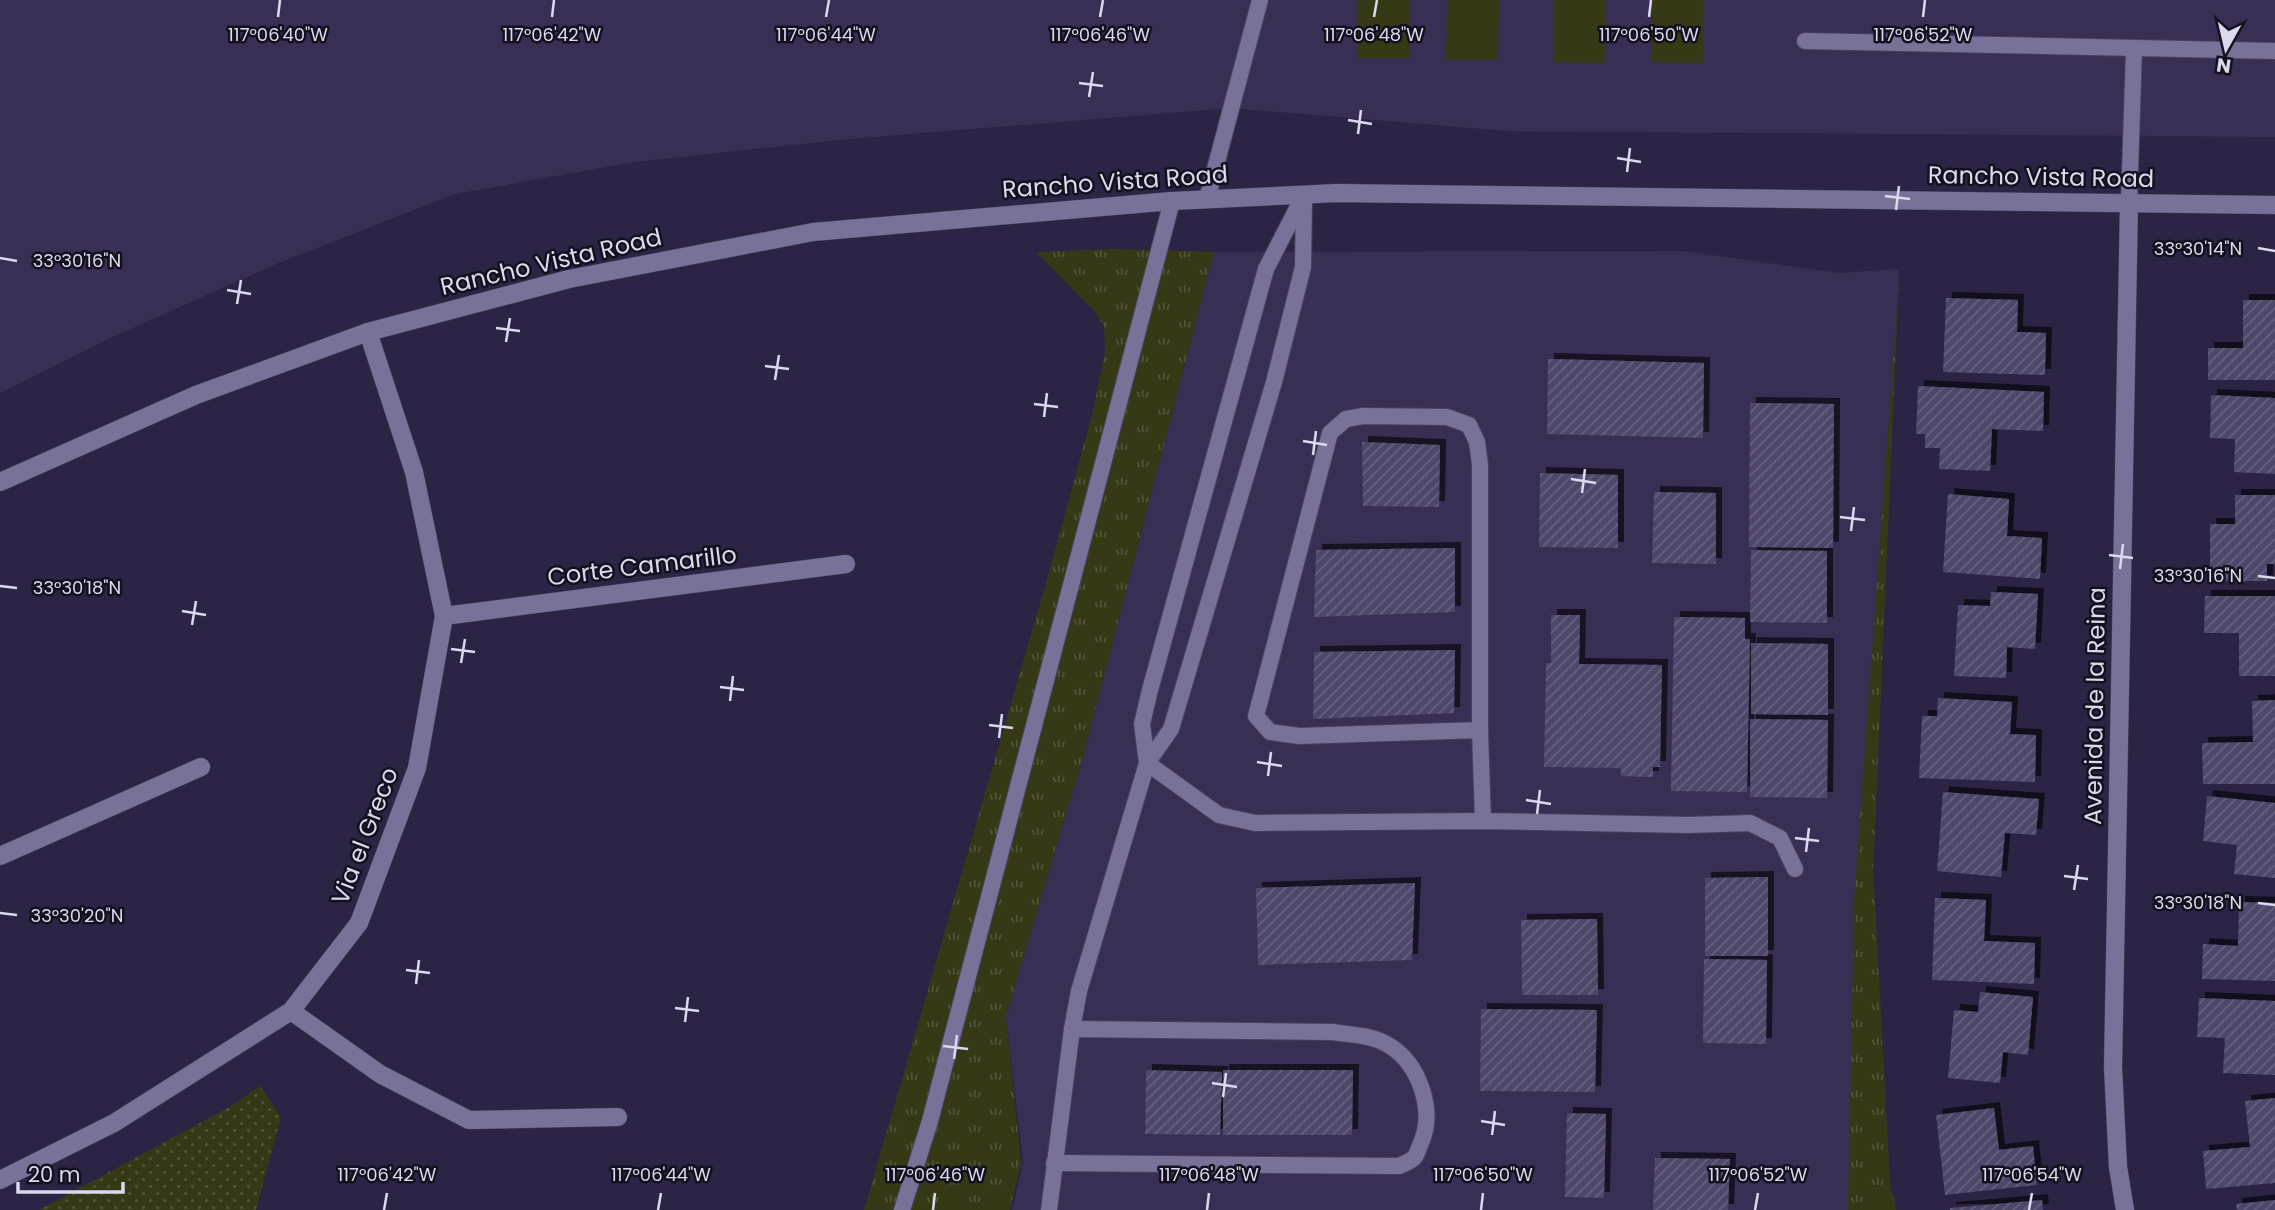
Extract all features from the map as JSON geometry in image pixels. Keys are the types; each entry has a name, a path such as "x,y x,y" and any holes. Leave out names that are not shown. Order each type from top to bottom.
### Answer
{"street":[{"name":"Rancho Vista Road","path":"0,482 196,395 368,332 569,279 813,232 1172,201 1337,193 2275,205"},
{"name":"Avenida de la Reina","path":"2125,1210 2118,1167 2113,1067 2129,203"},
{"name":"Via el Greco","path":"0,1180 114,1123 291,1011 359,923 417,768 444,616 414,472 368,332"},
{"name":"Corte Camarillo","path":"444,616 846,564"},
{"path":"0,856 201,766"},
{"path":"291,1011 380,1074 469,1121 618,1117"}],"lane":[{"path":"1207,199 1260,0"},
{"path":"1805,41 2275,51"},
{"path":"2129,203 2134,49"},
{"path":"1049,1210 1072,1029 1092,943 1147,763 1171,729 1274,382 1303,267 1304,195"},
{"path":"1304,195 1266,269 1150,690 1142,724 1147,763 1219,815 1255,823 1750,823 1780,838 1795,869"},
{"path":"902,1210 930,1121 1172,201"},
{"path":"1480,730 1299,736 1270,732 1256,716 1330,433 1346,419 1363,416 1447,417 1469,425 1477,442 1480,465 1480,730 1483,821"},
{"path":"1054,1163 1399,1166 1415,1157 1425,1134 1427,1108 1418,1080 1405,1059 1390,1046 1370,1037 1332,1032 1072,1029"}],"shaded area":[{"path":"0,0 2275,0 2275,137 1507,131 1230,108 849,139 634,162 455,194 276,264 106,340 0,393"},
{"path":"1683,251 1839,273 1899,269 1873,871 1890,1183 1896,1210 1012,1210 1023,1162 1006,1016 1083,757 1214,252"}],"green space":[{"path":"1358,0 1410,0 1410,58 1358,58"},
{"path":"1447,0 1499,0 1498,60 1446,60"},
{"path":"1554,0 1606,0 1605,63 1554,62"},
{"path":"1652,0 1703,0 1703,63 1651,62"},
{"path":"1112,249 1214,252 1083,757 1006,1016 1021,1163 1010,1210 864,1210 1044,590 1091,419 1105,352 1104,326 1094,311 1036,252"},
{"path":"1899,277 1873,871 1890,1183 1896,1210 1848,1210 1854,900"},
{"path":"260,1086 281,1117 256,1210 39,1210 233,1105"}],"building":[{"path":"1946,298 2018,300 2017,332 2046,333 2045,375 1943,372"},
{"path":"2243,300 2275,300 2275,380 2208,380 2208,348 2243,348"},
{"path":"1548,359 1704,363 1703,438 1547,434"},
{"path":"1918,386 2044,392 2043,431 1992,429 1990,471 1939,469 1940,448 1925,448 1925,434 1916,434"},
{"path":"2211,395 2275,398 2275,474 2234,472 2235,439 2210,438"},
{"path":"1750,403 1834,404 1833,548 1749,547"},
{"path":"1362,442 1440,445 1439,507 1363,506"},
{"path":"1540,473 1618,475 1618,548 1539,547"},
{"path":"1654,492 1716,493 1716,564 1652,563"},
{"path":"1948,494 2009,499 2007,536 2042,538 2040,579 1943,572"},
{"path":"2235,495 2275,495 2275,564 2267,564 2267,581 2210,581 2210,524 2235,524"},
{"path":"1455,548 1455,612 1314,617 1316,550"},
{"path":"1751,550 1827,551 1827,623 1750,622"},
{"path":"1991,592 2038,594 2035,649 2007,647 2006,678 1954,676 1958,605 1990,606"},
{"path":"2205,596 2275,596 2275,676 2239,676 2239,633 2204,633"},
{"path":"1551,615 1580,615 1579,664 1662,665 1660,767 1653,767 1653,777 1621,776 1621,768 1544,767 1546,663 1551,663"},
{"path":"1674,617 1745,618 1745,639 1750,639 1747,792 1671,791"},
{"path":"1751,643 1828,644 1828,715 1751,714"},
{"path":"1455,650 1454,713 1313,719 1314,652"},
{"path":"1938,698 2012,702 2010,734 2036,735 2035,782 1919,778 1922,716 1937,716"},
{"path":"2275,700 2275,784 2203,784 2202,743 2253,742 2252,701"},
{"path":"1750,719 1828,720 1827,798 1750,797"},
{"path":"1943,792 2039,799 2036,835 2005,833 2001,877 1937,871"},
{"path":"2207,796 2275,803 2275,878 2234,874 2237,845 2203,841"},
{"path":"1768,877 1768,956 1705,956 1705,878"},
{"path":"1415,883 1412,960 1258,965 1256,888"},
{"path":"1935,898 1986,900 1984,941 2035,943 2034,984 1932,980"},
{"path":"2239,902 2275,903 2275,981 2202,979 2203,944 2238,946"},
{"path":"1597,919 1598,995 1522,995 1521,920"},
{"path":"1704,959 1767,960 1766,1044 1703,1043"},
{"path":"1980,992 2033,997 2028,1055 2003,1052 2000,1083 1948,1078 1954,1010 1978,1012"},
{"path":"2199,998 2275,1001 2275,1075 2223,1073 2225,1038 2197,1037"},
{"path":"1481,1009 1597,1010 1595,1092 1480,1091"},
{"path":"1146,1070 1222,1072 1220,1135 1145,1134"},
{"path":"1223,1070 1353,1070 1352,1135 1223,1135"},
{"path":"2275,1098 2275,1183 2206,1189 2203,1151 2250,1147 2245,1101"},
{"path":"1994,1108 1999,1150 2033,1146 2037,1185 1945,1195 1936,1115"},
{"path":"1567,1113 1606,1114 1604,1198 1565,1197"},
{"path":"1655,1158 1730,1159 1728,1210 1653,1210"},
{"path":"2042,1200 2043,1210 1950,1210 1950,1208"},
{"path":"2275,1200 2275,1210 2237,1210 2236,1204"}]}
